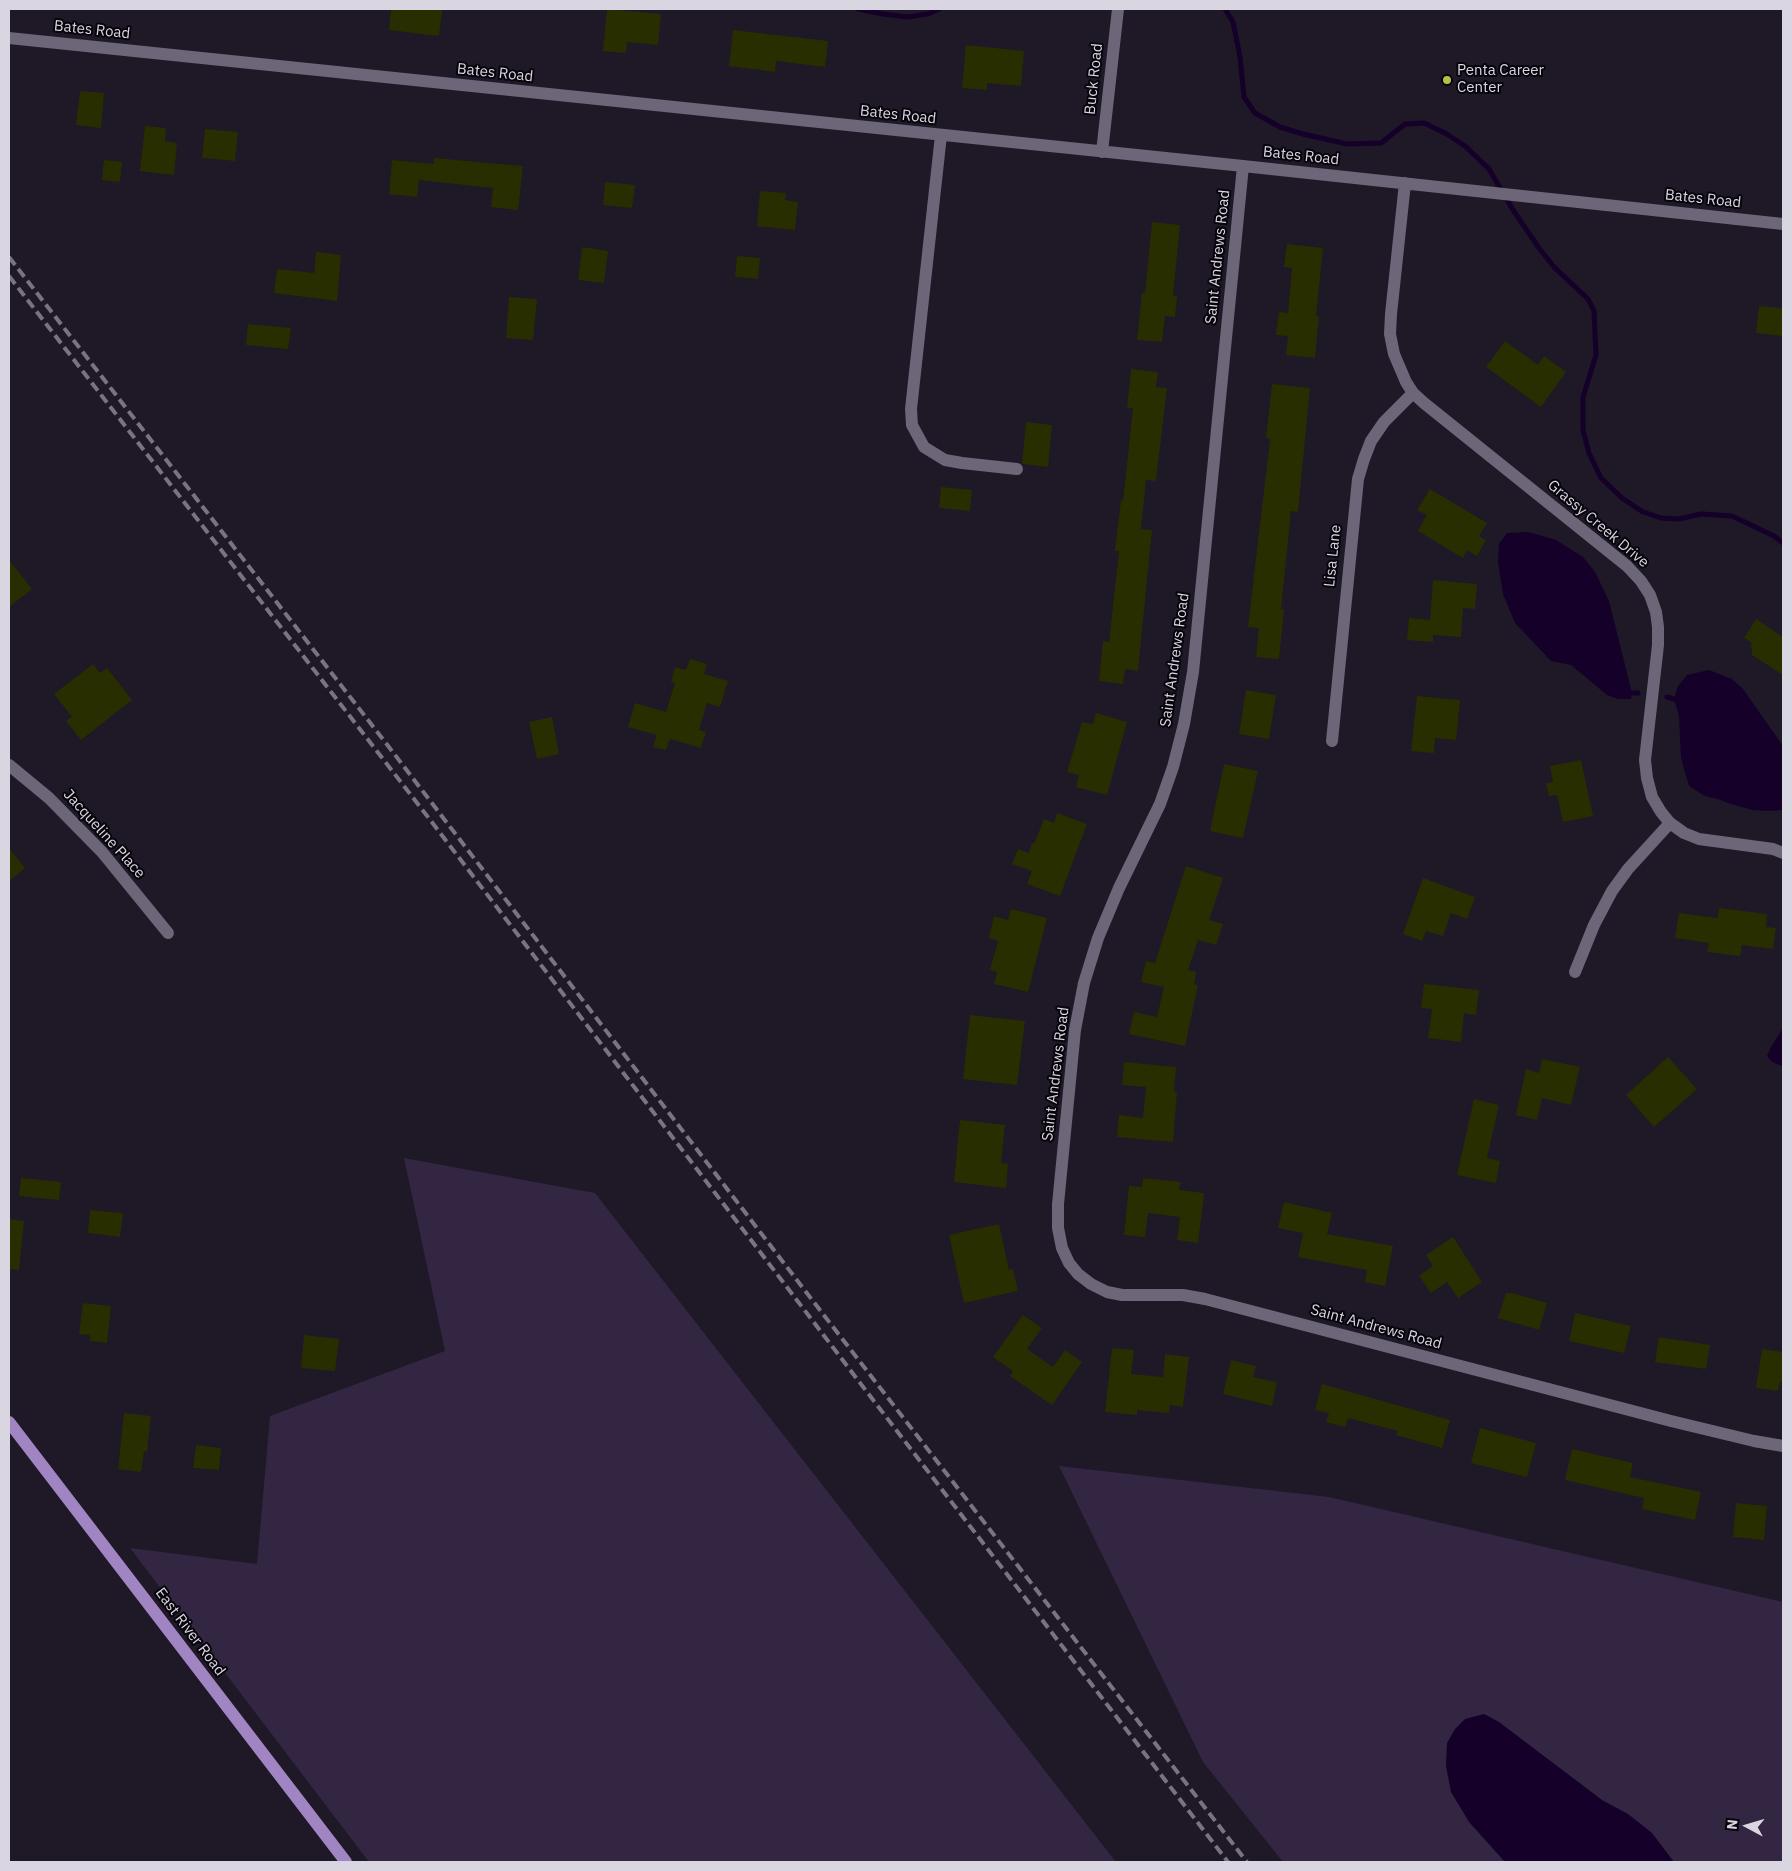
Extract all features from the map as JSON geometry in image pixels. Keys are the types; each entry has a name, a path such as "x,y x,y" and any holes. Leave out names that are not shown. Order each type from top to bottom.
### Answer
{"main road":[{"name":"East River Road","path":"9,1422 346,1862"}],"street":[{"name":"Buck Road","path":"1102,152 1118,9"},
{"name":"Bates Road","path":"9,38 1783,224"},
{"path":"941,136 911,409 912,426 924,447 945,460 1017,469"},
{"name":"Saint Andrews Road","path":"1243,166 1193,672 1173,767 1160,804 1119,888 1098,938 1084,983 1075,1030 1058,1204 1058,1228 1062,1248 1068,1263 1091,1284 1106,1292 1122,1295 1183,1295 1206,1300 1671,1421 1783,1446"},
{"name":"Grassy Creek Drive","path":"1406,183 1390,334 1399,369 1413,393 1627,566 1641,581 1650,595 1656,612 1658,636 1645,760 1652,797 1661,812 1670,823 1684,833 1699,839 1773,849 1783,853"},
{"name":"Lisa Lane","path":"1332,741 1358,479 1371,441 1384,422 1413,393"},
{"name":"Jacqueline Place","path":"9,766 49,798 102,852 168,933"},
{"path":"1575,972 1594,925 1612,891 1628,869 1670,823"}],"shaded area":[{"path":"1528,532 1556,540 1583,557 1595,572 1609,601 1632,693 1631,699 1618,699 1607,695 1571,665 1551,661 1515,623 1503,594 1498,562 1499,544 1507,533"},
{"path":"1709,670 1732,679 1743,689 1783,746 1783,810 1753,810 1705,796 1689,786 1681,758 1679,716 1674,699 1678,686 1687,675"},
{"path":"1783,1028 1782,1066 1772,1062 1767,1056"},
{"path":"404,1158 595,1193 1116,1862 369,1862 130,1548 257,1564 270,1416 445,1351"},
{"path":"1059,1466 1329,1497 1783,1602 1783,1862 1283,1862 1203,1762"},
{"path":"1484,1714 1499,1722 1602,1800 1628,1814 1652,1833 1674,1862 1505,1862 1469,1822 1451,1792 1446,1766 1447,1743 1455,1729 1465,1719"}],"building":[{"path":"391,9 442,9 439,36 389,30"},
{"path":"607,9 661,14 658,45 627,42 626,53 603,51"},
{"path":"733,30 828,41 825,67 776,61 775,72 729,66"},
{"path":"966,45 1024,51 1021,86 987,83 987,90 962,88"},
{"path":"80,91 104,93 101,128 76,125"},
{"path":"145,126 166,128 165,141 177,143 174,175 140,171"},
{"path":"205,129 238,132 235,161 202,158"},
{"path":"434,158 523,166 518,210 491,207 493,188 419,180 417,197 389,194 392,160 434,164"},
{"path":"104,160 122,162 120,182 102,180"},
{"path":"605,182 635,185 632,208 603,205"},
{"path":"760,191 786,193 785,200 798,202 795,230 757,226"},
{"path":"1152,222 1180,225 1173,296 1177,296 1175,317 1165,316 1162,342 1137,340 1142,293 1145,293"},
{"path":"1287,244 1323,248 1316,316 1319,317 1315,358 1286,355 1288,336 1276,335 1279,312 1288,313 1292,268 1284,267"},
{"path":"582,247 608,251 604,283 578,280"},
{"path":"316,252 341,255 337,301 274,293 277,269 314,273"},
{"path":"737,256 760,258 758,279 735,277"},
{"path":"509,297 537,299 533,340 506,338"},
{"path":"1759,306 1783,308 1783,336 1756,333"},
{"path":"248,324 291,328 288,349 246,345"},
{"path":"1505,341 1538,365 1544,356 1566,372 1541,407 1486,367"},
{"path":"1131,369 1158,372 1156,387 1167,388 1156,481 1146,480 1141,529 1152,530 1138,671 1125,669 1123,684 1099,681 1103,641 1109,642 1119,551 1115,551 1121,500 1123,501 1133,408 1127,408"},
{"path":"1272,384 1310,388 1298,512 1291,511 1281,609 1284,609 1279,659 1256,657 1259,628 1248,627 1270,439 1266,438"},
{"path":"1026,422 1052,425 1048,467 1022,463"},
{"path":"941,487 972,490 970,511 939,508"},
{"path":"1430,489 1487,523 1479,536 1486,540 1477,556 1467,550 1463,558 1418,531 1427,515 1417,510"},
{"path":"9,560 32,589 9,607"},
{"path":"1433,580 1477,584 1475,609 1463,608 1461,637 1433,635 1433,642 1407,640 1409,618 1430,620"},
{"path":"1756,619 1783,637 1783,675 1752,655 1751,642 1744,638"},
{"path":"690,659 707,664 704,674 728,681 720,707 707,703 699,730 706,732 701,748 670,739 666,750 653,747 657,735 628,727 635,703 666,712 675,683 671,682 675,667 686,670"},
{"path":"93,664 100,673 107,668 132,700 81,740 66,721 72,717 54,694"},
{"path":"1246,690 1276,695 1269,739 1239,734"},
{"path":"1417,696 1460,700 1456,740 1435,738 1434,753 1411,751"},
{"path":"1096,713 1127,722 1107,795 1076,787 1079,775 1067,772 1082,722 1093,724"},
{"path":"552,717 559,754 537,759 529,722"},
{"path":"1581,760 1593,816 1563,822 1557,795 1549,796 1546,783 1553,782 1550,766"},
{"path":"1224,764 1258,771 1243,838 1210,831"},
{"path":"1057,813 1087,824 1060,896 1027,884 1032,871 1012,864 1018,849 1029,853 1044,819 1054,823"},
{"path":"9,848 25,868 9,881"},
{"path":"1186,866 1223,878 1209,920 1223,924 1216,945 1198,940 1188,970 1196,972 1194,984 1198,985 1185,1046 1129,1034 1134,1012 1157,1017 1164,987 1141,982 1146,961 1155,963"},
{"path":"1423,878 1475,897 1467,919 1451,913 1443,936 1426,931 1422,941 1403,934"},
{"path":"1719,908 1767,914 1766,927 1776,928 1773,949 1742,945 1740,956 1707,952 1709,943 1675,938 1679,913 1718,918"},
{"path":"1011,909 1047,918 1028,992 994,984 997,972 990,970 998,941 989,938 994,916 1008,920"},
{"path":"1424,984 1479,990 1476,1015 1464,1013 1461,1042 1428,1038 1432,1009 1421,1008"},
{"path":"970,1015 1025,1021 1017,1085 963,1079"},
{"path":"1668,1057 1697,1089 1654,1127 1626,1095"},
{"path":"1542,1059 1580,1067 1571,1105 1542,1098 1537,1120 1516,1115 1526,1069 1539,1073"},
{"path":"1124,1062 1176,1067 1174,1091 1177,1092 1173,1142 1117,1137 1119,1115 1143,1118 1146,1087 1122,1085"},
{"path":"1474,1099 1499,1105 1487,1158 1500,1161 1496,1183 1457,1175"},
{"path":"960,1120 1005,1125 1001,1163 1008,1164 1006,1188 954,1182"},
{"path":"21,1178 61,1182 59,1200 19,1196"},
{"path":"1143,1178 1181,1182 1179,1190 1204,1193 1198,1243 1177,1240 1180,1217 1148,1213 1145,1237 1124,1235 1129,1186 1142,1187"},
{"path":"1284,1202 1332,1213 1327,1234 1393,1246 1385,1286 1365,1282 1367,1270 1298,1257 1303,1233 1278,1228"},
{"path":"90,1210 123,1213 120,1237 88,1233"},
{"path":"9,1219 24,1221 19,1270 9,1269"},
{"path":"999,1224 1009,1270 1013,1269 1018,1291 964,1303 949,1235"},
{"path":"1453,1237 1482,1282 1458,1298 1447,1282 1431,1293 1419,1276 1433,1266 1426,1255"},
{"path":"1506,1293 1547,1303 1539,1330 1498,1318"},
{"path":"83,1303 111,1306 107,1343 90,1341 90,1335 79,1334"},
{"path":"1575,1313 1631,1326 1624,1353 1569,1341"},
{"path":"1023,1315 1042,1328 1027,1349 1053,1367 1065,1350 1082,1362 1052,1405 1010,1376 1013,1371 993,1357"},
{"path":"304,1335 339,1339 335,1371 301,1368"},
{"path":"1659,1337 1710,1345 1706,1369 1655,1362"},
{"path":"1112,1348 1134,1350 1131,1374 1163,1377 1165,1354 1189,1357 1183,1407 1170,1405 1169,1413 1137,1410 1137,1415 1105,1412"},
{"path":"1762,1349 1783,1352 1783,1382 1780,1382 1778,1391 1756,1388"},
{"path":"1231,1360 1256,1366 1253,1377 1277,1382 1272,1406 1223,1394"},
{"path":"1322,1384 1450,1420 1442,1448 1396,1435 1398,1431 1348,1418 1345,1427 1326,1422 1329,1413 1315,1410"},
{"path":"124,1413 151,1416 147,1452 144,1451 141,1472 118,1469"},
{"path":"1480,1428 1536,1443 1527,1477 1471,1463"},
{"path":"196,1445 221,1448 219,1470 193,1468"},
{"path":"1572,1449 1633,1463 1630,1477 1701,1492 1695,1520 1642,1509 1644,1498 1565,1480"},
{"path":"1736,1503 1767,1506 1764,1540 1733,1537"}],"waterway":[{"path":"858,9 907,17 928,14 939,9"},
{"path":"1225,9 1233,22 1240,57 1244,97 1255,113 1280,127 1347,144 1381,143 1405,124 1424,123 1445,133 1465,146 1489,169 1513,210 1539,248 1554,267 1588,299 1594,311 1596,355 1583,397 1583,430 1589,453 1601,478 1622,498 1643,512 1661,518 1679,519 1701,514 1732,516 1774,536 1783,543"},
{"path":"1632,693 1638,693"},
{"path":"1667,697 1674,699"}],"railway":[{"path":"9,257 392,751 806,1292 1247,1862"},
{"path":"9,276 431,821 1228,1862"}],"place":[{"name":"Penta Career Center","path":"1447,80"}]}
